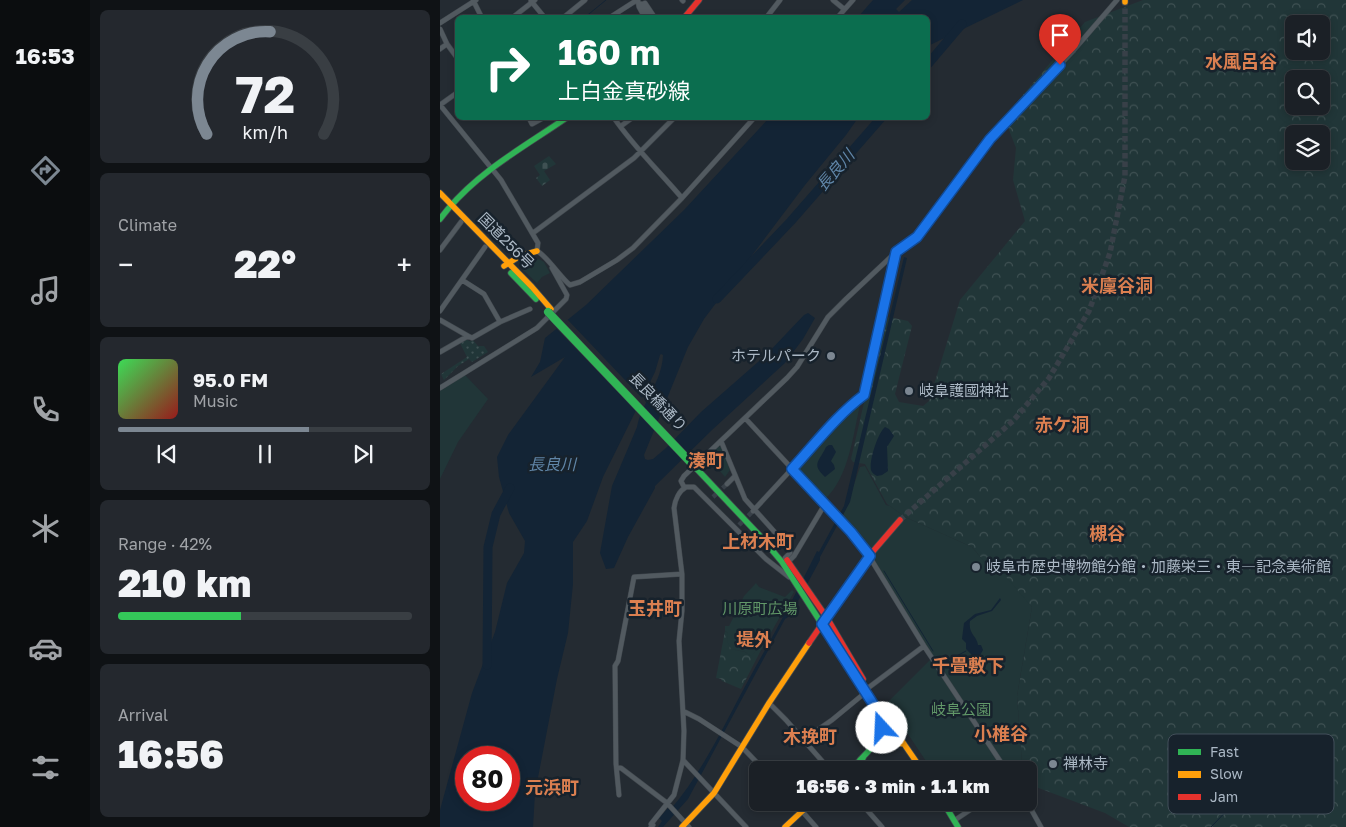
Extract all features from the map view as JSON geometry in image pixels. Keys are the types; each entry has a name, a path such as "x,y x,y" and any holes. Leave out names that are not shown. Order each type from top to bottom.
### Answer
{"main road":[{"path":"686,15 699,0"},
{"path":"440,219 491,167 563,120"},
{"name":"国道256号","path":"440,193 461,222 506,265"},
{"name":"国道256号","path":"440,200 450,207 552,309"},
{"path":"506,265 520,256 537,251"},
{"name":"長良橋通り","path":"552,309 772,550 850,656 880,716 882,728 880,739 860,760"},
{"name":"長良橋通り","path":"697,466 761,530 786,560 797,582"},
{"path":"684,824 714,793 769,703 824,621 870,556 900,520"},
{"name":"長良橋通り","path":"867,690 904,744"},
{"name":"長良橋通り","path":"860,760 884,742 896,741 904,744"},
{"path":"904,744 916,761"},
{"path":"785,827 802,811"},
{"path":"948,811 955,825"}],"street":[{"path":"440,23 474,0 481,15"},
{"path":"567,15 585,0"},
{"path":"768,15 780,0"},
{"path":"833,0 844,9"},
{"path":"839,15 853,0"},
{"path":"516,15 532,1 543,15"},
{"path":"615,15 639,1 645,3 653,15"},
{"path":"639,1 639,7 643,15"},
{"path":"639,1 648,15"},
{"path":"684,487 681,481 684,476 797,367 828,317 896,252 917,237 990,139 1122,1"},
{"path":"440,29 455,55"},
{"path":"440,49 447,44"},
{"path":"455,94 440,105 491,167 520,209 538,243 537,251 544,256 570,285 580,282 626,254 682,198 752,120"},
{"path":"530,120 532,124 539,120"},
{"path":"616,120 640,152 682,198"},
{"path":"621,126 629,120"},
{"path":"533,233 616,172 640,152 672,120"},
{"path":"440,250 461,222"},
{"path":"440,311 485,247"},
{"path":"754,510 855,401 864,395 896,252"},
{"path":"440,388 537,328 552,309 566,298 567,295 550,264"},
{"path":"462,280 484,294 500,322"},
{"path":"440,320 472,338 500,322 530,309"},
{"path":"440,352 468,336"},
{"path":"745,418 826,504 870,556 924,646 1000,761"},
{"path":"721,440 745,499 789,548 790,553 786,560"},
{"path":"727,484 735,476"},
{"path":"684,487 694,487 737,527 766,559 797,582"},
{"path":"651,827 651,824 669,805 677,788 683,760 683,711 679,641 682,574 674,508 676,500 684,487"},
{"path":"708,502 713,497"},
{"path":"786,560 794,556 826,504"},
{"path":"766,559 770,559 772,550"},
{"path":"619,795 616,768 615,666 618,661 634,577 682,574"},
{"path":"803,740 832,720 924,646"},
{"path":"769,703 822,761"},
{"path":"683,711 699,719 742,747 756,761"},
{"path":"683,760 746,827"},
{"path":"616,768 621,768 669,805 684,824"},
{"path":"802,811 816,827"},
{"path":"868,811 882,827"},
{"path":"955,825 971,811"},
{"path":"1032,811 1042,827"}],"green space":[{"path":"1143,0 1346,0 1346,827 1129,827 1105,813 1037,787 1037,761 1022,761 1017,696 1032,607 988,566 972,547 905,517 887,504 865,464 853,462 851,459 882,325 889,317 908,321 912,326 895,394 899,402 923,406 929,401 960,300 1025,221 1013,180 1016,148 1004,117 1085,22"},
{"path":"549,156 556,164 544,171 550,180 542,186 536,178 540,175 534,166"},
{"path":"539,259 544,262 550,273 542,277 537,283 523,270 522,265 528,261"},
{"path":"467,339 469,341 473,340 478,346 484,346 488,352 472,362 469,359 458,366 444,380 441,374 467,357 460,343"},
{"path":"464,374 488,399 458,442 440,479 440,390"},
{"path":"856,403 860,405 845,468 833,490 825,499 797,470 797,466"},
{"path":"717,446 721,447 730,470 725,477 707,456"},
{"name":"岐阜公園","path":"865,466 886,505 905,517 972,547 988,566 995,564 1032,607 1017,696 1022,761 926,761 887,703 933,657 855,531 843,516 860,467"},
{"name":"川原町広場","path":"756,583 759,587 785,597 792,590 794,592 760,652 755,652 751,656 745,652 731,649 727,641 728,633 725,631 725,626 729,626 744,596"},
{"path":"725,631 729,633 732,649 751,655 755,652 760,652 741,689 716,678"}],"water":[{"path":"873,0 905,0 896,9 899,12 912,0 1023,0 930,45 930,15 860,15"},
{"name":"長良川","path":"767,120 857,120 704,319 688,347 644,455 645,459 653,459 666,448 701,412 766,355 808,313 815,318 803,339 785,363 712,430 655,486 614,568 606,569 600,553 612,486 643,409 656,383 662,365 663,355 661,354 655,372 603,477 587,521 573,542 573,584 568,633 535,793 533,827 440,827 440,810 455,755 455,811 520,811 520,746 458,746 472,693 495,632 507,583 524,553 525,541 509,513 499,477 497,457 508,435 565,357 531,377 540,362 545,338 586,305 684,210"},
{"path":"904,257 907,258 850,502 790,616 785,619 688,799 663,827 658,827 662,821 659,818 668,808 670,810 682,795 713,747 817,551 819,552 844,506"},
{"path":"885,427 894,436 887,447 888,471 877,476 871,470 871,460 877,441"},
{"path":"832,445 836,452 831,461 835,469 825,477 817,466 826,447"},
{"path":"1000,598 1001,600 992,611 977,616 970,621 971,632 983,650 979,657 975,658 966,649 966,643 962,639 964,623 975,614 991,610"}],"pier":[{"path":"566,318 643,399 637,412 555,327"}],"waterway":[{"path":"588,15 606,0"},
{"name":"長良川","path":"930,62 962,24"},
{"name":"長良川","path":"717,299 791,221 879,120"},
{"name":"長良川","path":"487,665 488,547 496,514 510,488"},
{"path":"884,571 933,651"},
{"path":"939,660 949,660 966,651"},
{"path":"1211,827 1224,814"}],"tunnel":[{"path":"900,520 1013,421 1049,378 1089,311 1110,253 1125,176 1125,2"},
{"path":"713,497 727,484"},
{"path":"739,525 753,511"}],"traffic: fast":[{"path":"448,209 474,182 563,120"},
{"path":"440,219 448,209"},
{"path":"511,273 536,299"},
{"path":"548,312 695,467"},
{"path":"695,467 782,562 877,710 881,726 878,738 871,749 860,760"},
{"path":"860,761 863,758"},
{"path":"948,811 958,827"}],"traffic: slow":[{"path":"440,193 551,309"},
{"path":"504,266 520,256 537,251"},
{"path":"682,827 714,793 769,703 809,643"},
{"path":"879,706 904,744"},
{"path":"876,748 890,742 904,744"},
{"path":"904,744 916,761"},
{"path":"785,827 802,811"}],"traffic: jam":[{"path":"686,15 699,0"},
{"path":"809,643 869,556 900,520"},
{"path":"787,560 827,618 863,679"}],"place":[{"name":"ホテルパーク","path":"831,356"},
{"name":"岐阜護國神社","path":"909,391"},
{"name":"岐阜市歴史博物館分館・加藤栄三・東―記念美術館","path":"976,567"},
{"name":"禅林寺","path":"1053,764"}],"district":[{"name":"水風呂谷","path":"1241,62"},
{"name":"米廩谷洞","path":"1117,286"},
{"name":"赤ケ洞","path":"1062,425"},
{"name":"湊町","path":"706,461"},
{"name":"槻谷","path":"1107,534"},
{"name":"上材木町","path":"758,542"},
{"name":"玉井町","path":"655,609"},
{"name":"堤外","path":"754,640"},
{"name":"千畳敷下","path":"968,666"},
{"name":"小椎谷","path":"1001,734"},
{"name":"木挽町","path":"810,737"},
{"name":"元浜町","path":"552,788"}],"route":[{"path":"882,728 882,722 877,710 822,624 870,556 851,532 792,469 855,401 864,395 896,252 917,237 990,139 1060,65"}]}
